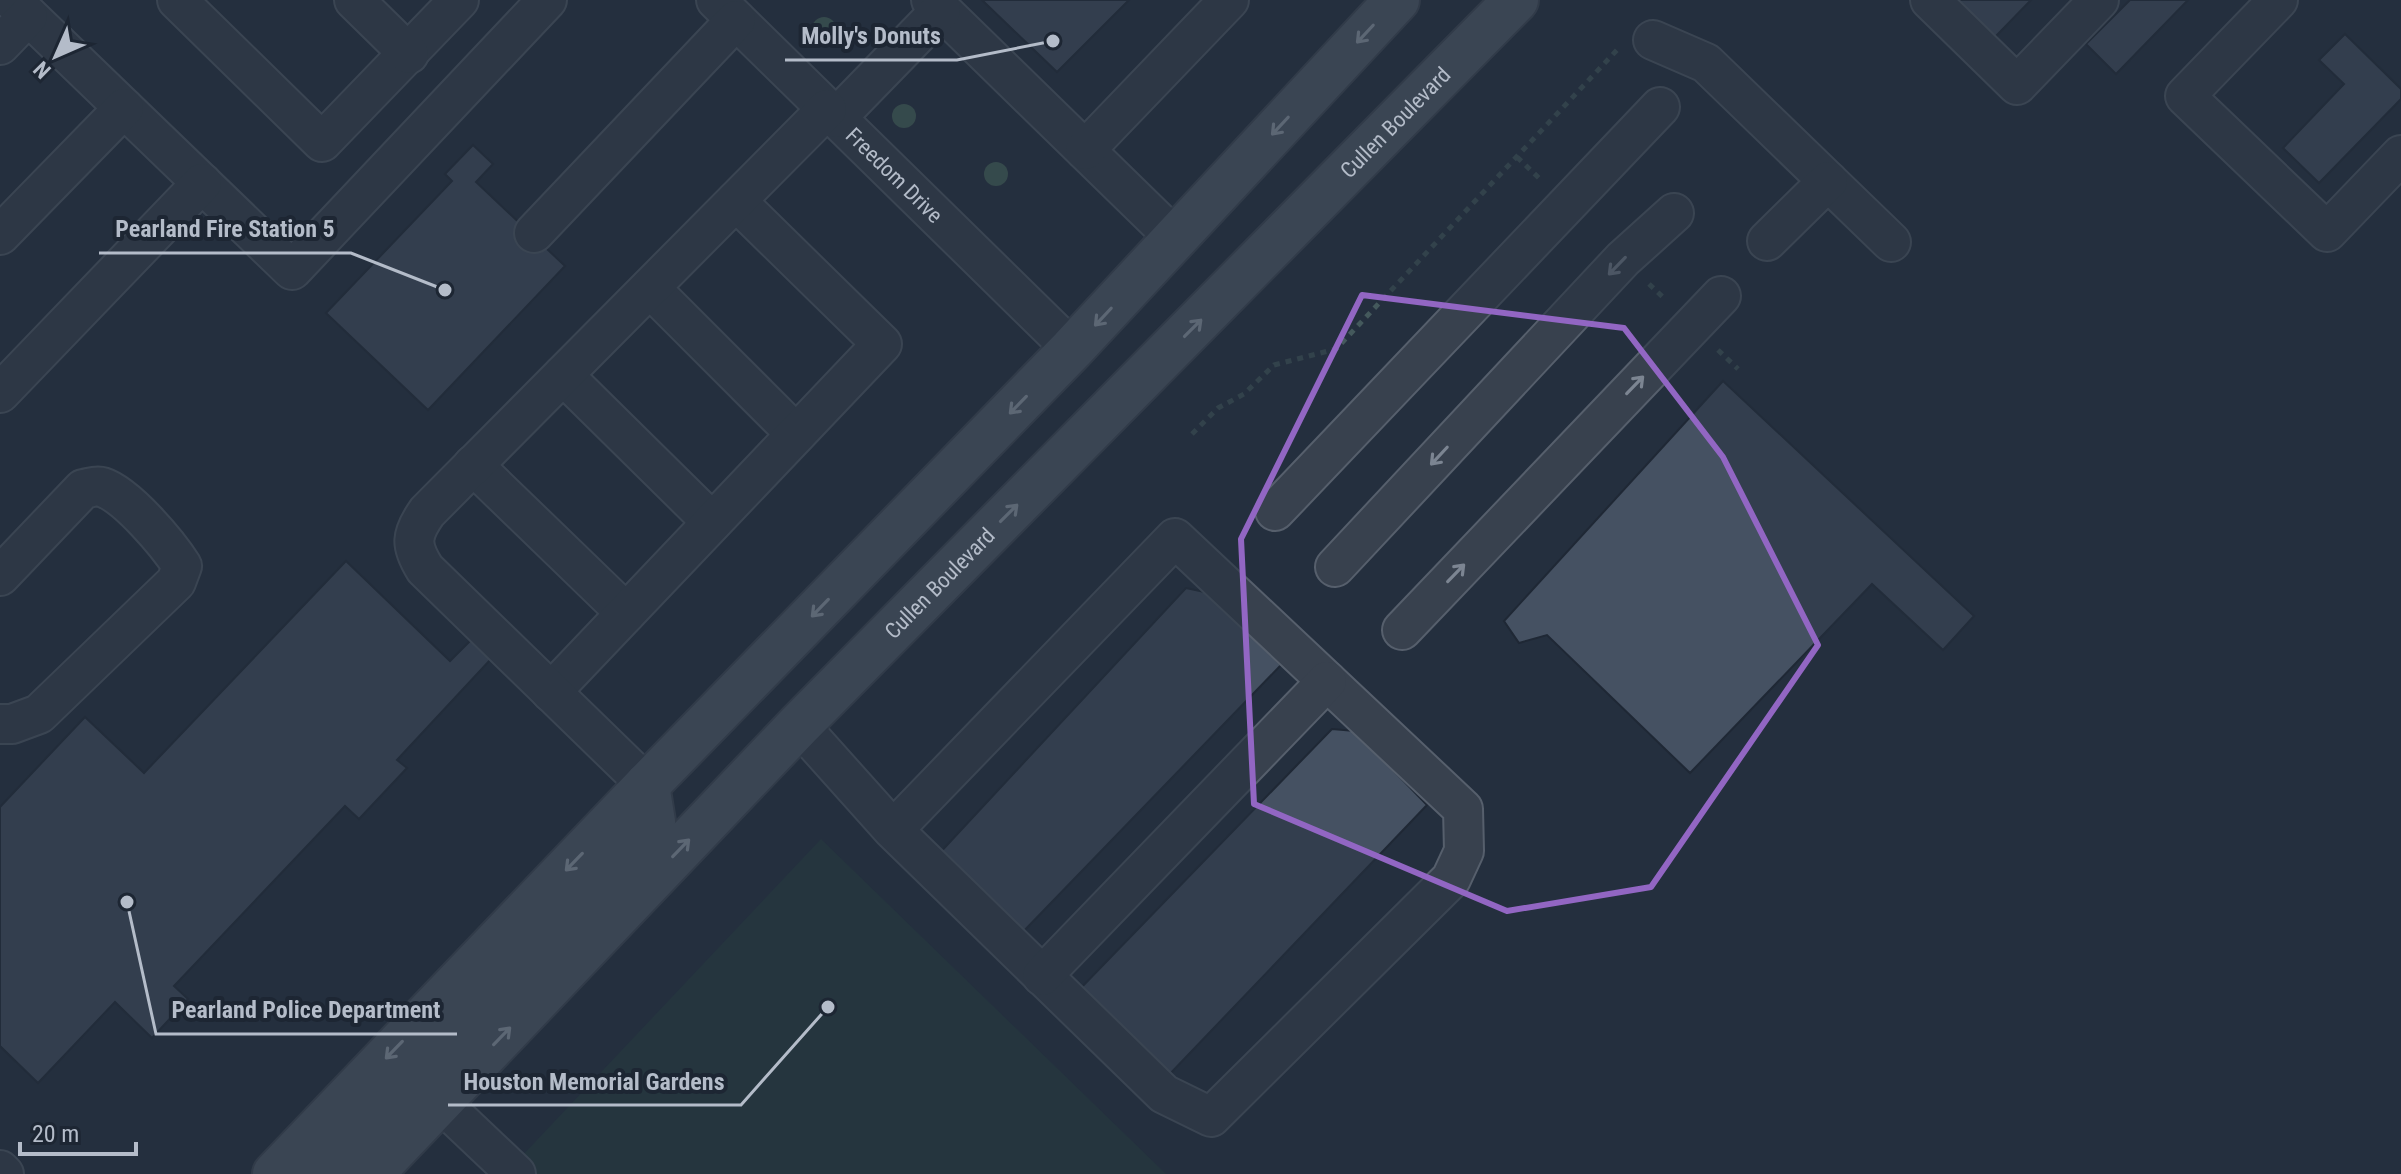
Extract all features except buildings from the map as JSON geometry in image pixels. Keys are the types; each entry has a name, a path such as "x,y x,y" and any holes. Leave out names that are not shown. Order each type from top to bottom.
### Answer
{"main road":[{"path":"275,1174 647,785 1072,349 1397,0"},
{"path":"1380,138 1424,56 1485,0"},
{"name":"Cullen Boulevard","path":"371,1174 799,725 1516,0"},
{"path":"1072,349 1138,383"},
{"path":"326,1174 408,1083 642,839 653,822 647,785"}],"street":[{"path":"177,0 322,142 459,0"},
{"path":"354,0 409,54"},
{"path":"0,45 20,8 292,270 547,0"},
{"path":"1085,150 1229,0"},
{"path":"1930,0 2017,85 2099,0"},
{"path":"2278,0 2185,96 2327,232 2401,155"},
{"path":"647,785 425,569 412,549 414,531 427,512 736,201 831,113 936,5 1175,238"},
{"path":"534,233 726,10"},
{"name":"Freedom Drive","path":"726,10 1072,349"},
{"path":"1638,42 1706,63 1891,242"},
{"path":"1275,511 1660,107"},
{"path":"0,235 124,108"},
{"path":"1767,241 1828,181"},
{"path":"0,393 202,183"},
{"path":"551,692 882,344 736,201"},
{"path":"1335,567 1623,259 1674,213"},
{"path":"650,288 796,434"},
{"path":"1402,630 1721,296"},
{"path":"563,375 712,522"},
{"path":"473,465 626,613"},
{"path":"0,576 83,489 98,486 114,493 170,548 182,566 176,582 39,714 12,724 0,724"},
{"path":"799,725 893,830 1164,1094 1211,1117 1451,879 1464,851 1463,809 1175,538 893,830"},
{"path":"1042,976 1327,681"},
{"path":"440,1102 516,1174"}],"path":[{"path":"1192,434 1218,408 1244,394 1274,365 1336,349 1638,42"}],"highlighted area":[{"path":"1362,295 1624,328 1723,457 1818,645 1651,887 1507,911 1254,804 1241,539"}],"green space":[{"path":"821,839 1166,1174 505,1174"}],"place":[{"name":"Molly's Donuts","path":"1053,41"},
{"name":"Pearland Fire Station 5","path":"445,290"},
{"name":"Pearland Police Department","path":"127,902"},
{"name":"Houston Memorial Gardens","path":"828,1007"}]}
